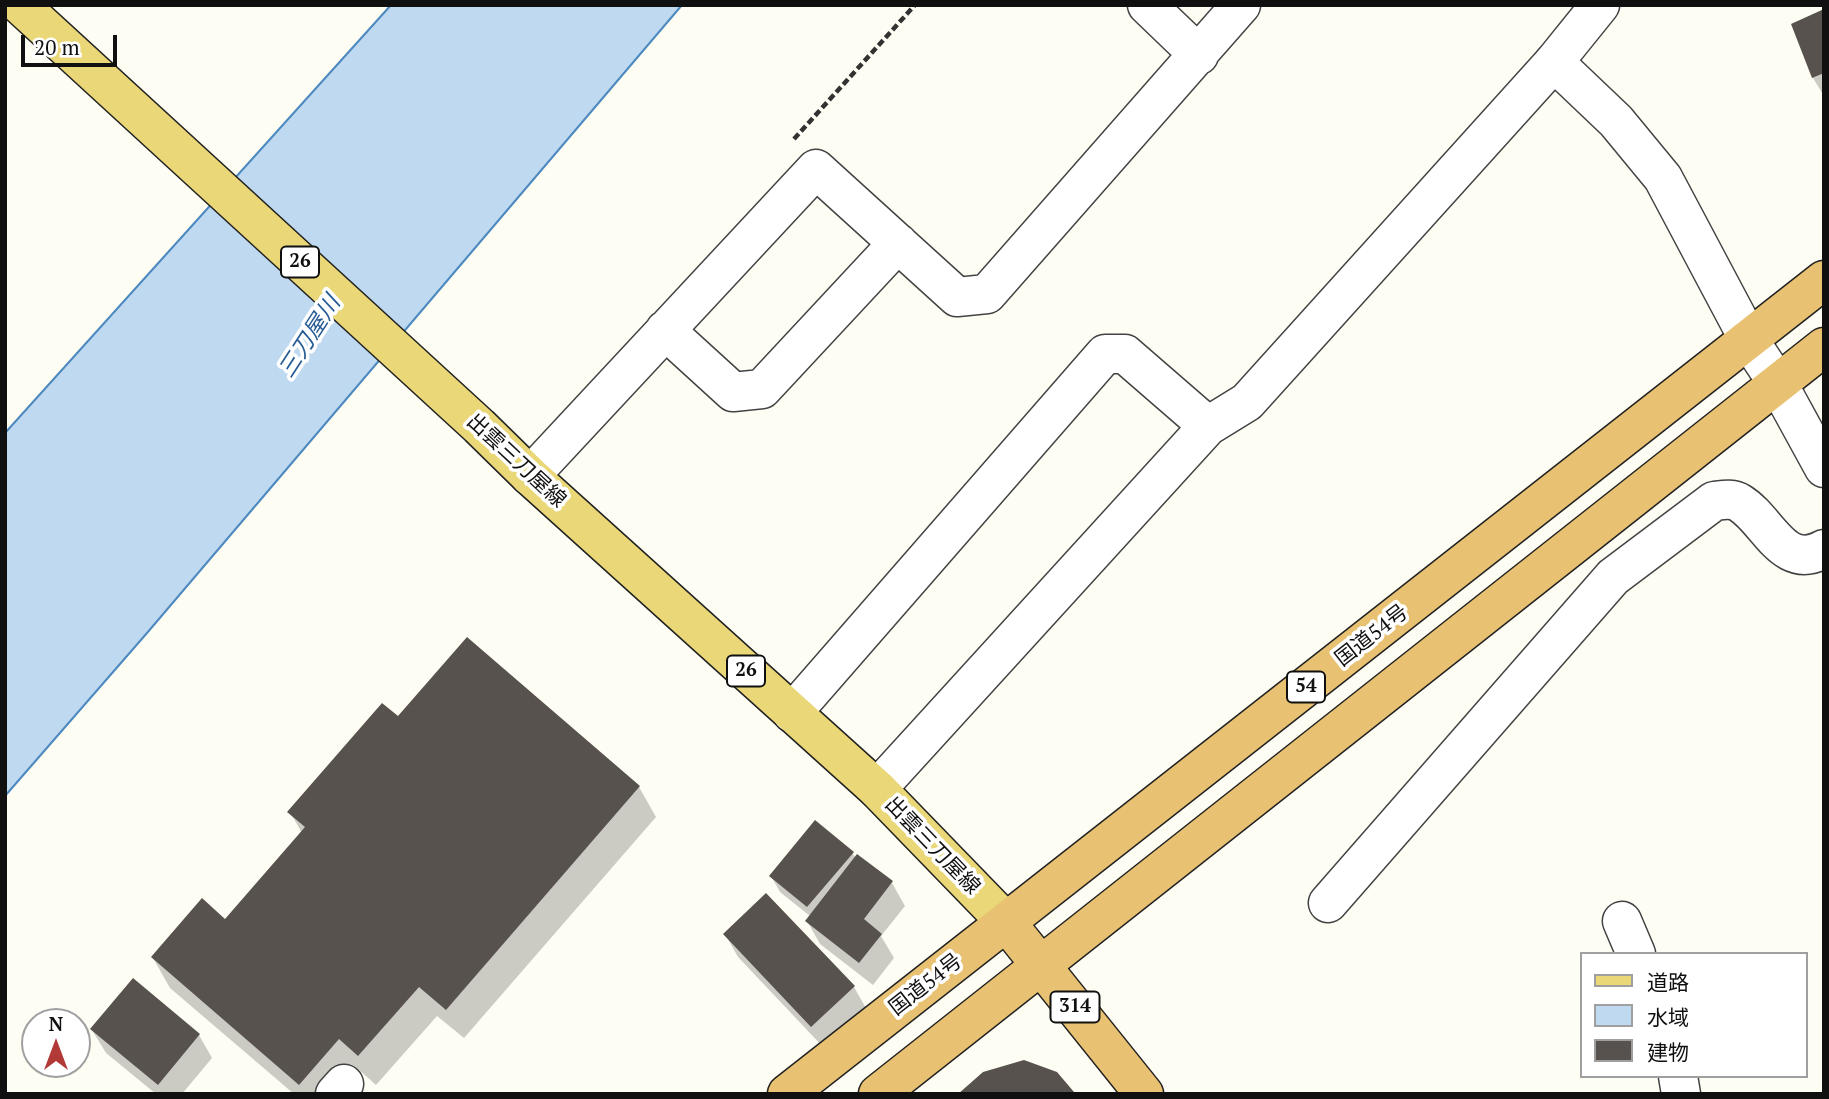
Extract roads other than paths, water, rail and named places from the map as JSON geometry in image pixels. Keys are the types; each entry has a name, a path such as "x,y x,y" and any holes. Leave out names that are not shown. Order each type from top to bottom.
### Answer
{"highway":[{"name":"国道54号","path":"787,1094 1824,280"},
{"name":"54","path":"878,1094 1824,347"},
{"name":"314","path":"1006,922 1144,1094"}],"main road":[{"name":"出雲三刀屋線","path":"20,5 479,426 530,476 877,789 1006,922"}],"street":[{"path":"1147,5 1199,55"},
{"path":"530,476 816,169 957,297 987,294 1241,5"},
{"path":"877,789 1208,426 1247,402 1554,62 1600,5"},
{"path":"1554,62 1616,121 1662,178 1749,340 1778,384 1824,468"},
{"path":"665,330 733,392 762,389 898,243"},
{"path":"792,713 1105,355 1125,355 1208,426"},
{"path":"1328,903 1613,577 1714,501 1727,499 1740,503 1791,554 1812,556 1824,549"}],"water":[{"name":"三刀屋川","path":"391,5 682,5 5,796 5,433"}]}
